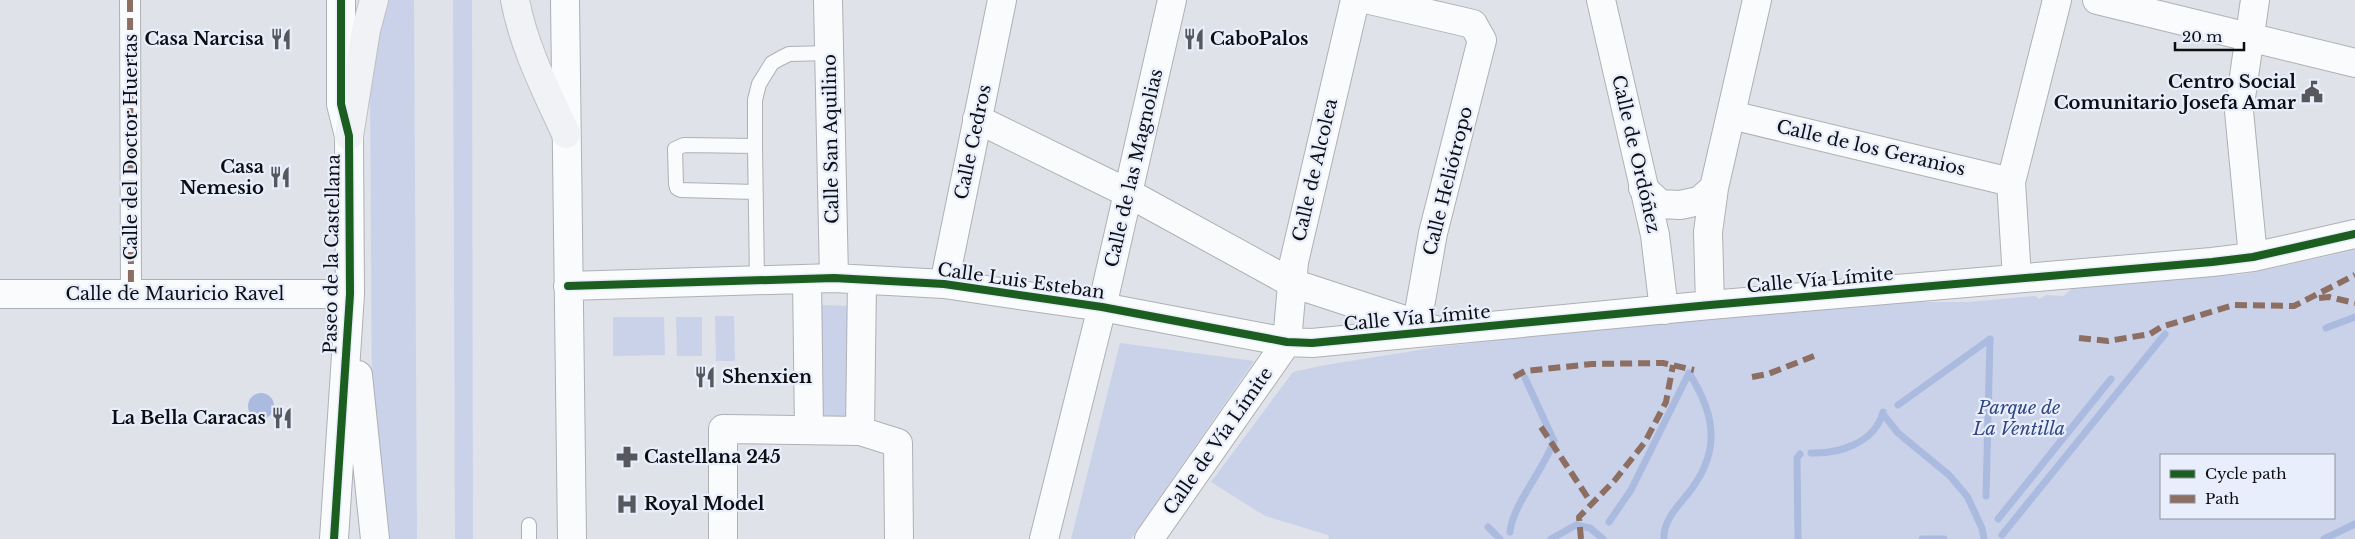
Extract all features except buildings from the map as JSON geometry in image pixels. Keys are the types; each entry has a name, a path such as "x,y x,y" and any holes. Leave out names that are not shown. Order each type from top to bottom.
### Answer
{"highway":[{"path":"349,136 366,30 374,0"},
{"path":"515,0 520,23 534,64 566,134"}],"street":[{"name":"Calle del Doctor Huertas","path":"130,0 131,294"},
{"name":"Paseo de la Castellana","path":"334,539 350,294 349,136 341,104 341,0"},
{"path":"565,0 572,539"},
{"name":"Calle San Aquilino","path":"828,0 834,278"},
{"name":"Calle Cedros","path":"944,284 1002,0"},
{"name":"Calle de las Magnolias","path":"1044,539 1102,307 1172,0"},
{"name":"Calle de Alcolea","path":"1287,342 1294,262 1355,0"},
{"name":"Calle Heliótropo","path":"1370,0 1473,24 1482,40 1433,233 1428,327"},
{"name":"Calle de Ordóñez","path":"1601,0 1643,188 1656,235 1664,310"},
{"path":"1710,305 1708,232 1714,188 1757,0"},
{"path":"2017,278 2011,182 2057,0"},
{"path":"2096,0 2355,63"},
{"path":"2252,257 2239,111 2255,0"},
{"name":"Calle de los Geranios","path":"1731,115 2011,182"},
{"path":"977,119 1128,193 1292,283 1428,327"},
{"path":"1643,188 1660,204 1680,205 1699,201 1714,188"},
{"name":"Calle Vía Límite","path":"1287,342 1312,343 1428,327 1664,310 2252,257 2355,234"},
{"name":"Calle Luis Esteban","path":"568,286 834,278 944,284 1102,307 1287,342"},
{"path":"807,279 809,430"},
{"path":"860,431 862,280"},
{"name":"Calle de Mauricio Ravel","path":"0,294 350,294"},
{"name":"Paseo de la Castellana","path":"350,294 375,539"},
{"name":"Calle de Vía Límite","path":"1149,539 1287,342"},
{"path":"723,539 724,429 860,431 898,443 899,539"}],"lane":[{"path":"757,281 755,146 757,92 764,74 772,63 789,54 830,53"},
{"path":"755,146 684,145 675,149 677,188 681,190 755,192"},
{"path":"529,524 529,539"}],"green space":[{"path":"384,0 414,0 417,539 390,539 372,414 370,80"},
{"path":"453,0 472,0 473,539 455,539"},
{"name":"Parque de La Ventilla","path":"2355,250 2355,539 1329,539 1328,535 1265,516 1211,482 1293,372 1438,347 1617,327 1882,302 1967,302 2035,296 2039,299 2046,295 2063,296 2075,286 2246,274"},
{"path":"819,305 851,306 851,416 818,417"},
{"path":"715,316 734,316 735,361 716,361"},
{"path":"613,317 664,317 665,355 613,356"},
{"path":"676,317 702,317 702,356 677,356"},
{"path":"1120,343 1254,361 1131,539 1071,539"}],"shaded area":[{"path":"261,393 270,397 274,406 270,415 261,419 252,415 248,406 252,397"}],"waterway":[{"path":"2326,328 2355,317"},
{"path":"2002,535 2165,334"},
{"path":"1898,405 1990,339"},
{"path":"1986,496 1990,339"},
{"path":"1609,522 1631,490 1689,373"},
{"path":"1664,539 1668,521 1697,480 1710,450 1710,420 1698,389 1689,373"},
{"path":"1510,532 1516,511 1554,441 1525,378"},
{"path":"1998,519 2111,379"},
{"path":"1811,453 1844,449 1864,439 1879,423 1883,412"},
{"path":"1883,414 1898,433 1949,475 1967,496 1982,528 1984,539"},
{"path":"1798,539 1797,458 1800,454"},
{"path":"2324,539 2355,524"},
{"path":"1551,539 1576,525 1590,528 1603,539"},
{"path":"1488,527 1500,539"},
{"path":"1922,539 1944,539"}],"marked path":[{"path":"130,0 131,294"},
{"path":"2079,338 2108,341 2150,334 2161,327 2234,305 2294,306 2355,275"},
{"path":"2319,298 2329,297 2355,303"},
{"path":"1752,377 1768,374 1814,356"},
{"path":"1514,377 1525,371 1592,364 1663,363 1694,370"},
{"path":"1581,539 1579,517 1615,480 1645,442 1666,402 1673,365"},
{"path":"1541,427 1592,504"}],"cycle path":[{"path":"334,539 350,294 349,136 341,104 341,0"},
{"path":"568,286 834,278 944,284 1102,307 1287,342 1312,343 1710,305 2212,262 2253,257 2355,234"}],"place":[{"name":"Casa Narcisa","path":"281,39"},
{"name":"CaboPalos","path":"1194,39"},
{"name":"Centro Social Comunitario Josefa Amar","path":"2312,92"},
{"name":"Casa Nemesio","path":"280,177"},
{"name":"Shenxien","path":"705,377"},
{"name":"La Bella Caracas","path":"282,418"},
{"name":"Castellana 245","path":"627,457"},
{"name":"Royal Model","path":"627,504"}]}
